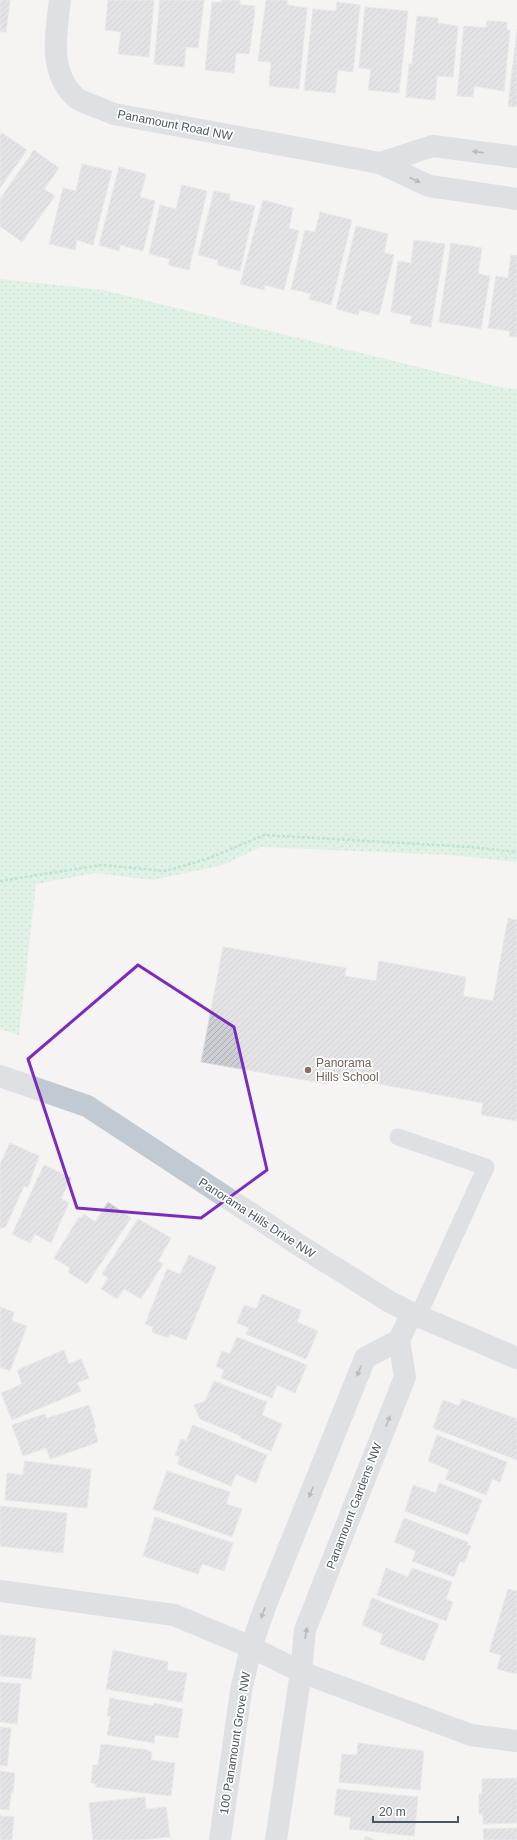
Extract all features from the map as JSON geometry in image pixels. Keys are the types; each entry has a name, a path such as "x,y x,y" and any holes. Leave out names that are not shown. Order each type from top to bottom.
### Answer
{"street":[{"name":"Panamount Road NW","path":"60,0 54,44 59,75 75,98 114,114 380,163 429,186 517,199"},
{"name":"Panamount Road NW","path":"380,163 433,146 517,157"},
{"name":"Panorama Hills Drive NW","path":"0,1076 87,1106 299,1246 415,1315 517,1358"},
{"path":"251,1647 265,1607 365,1358 399,1340 415,1315"},
{"name":"Panamount Gardens NW","path":"301,1672 305,1630 405,1377 399,1340"},
{"path":"0,1591 174,1616 251,1647 301,1672 471,1735 517,1741"},
{"name":"100 Panamount Grove NW","path":"220,1840 241,1691 251,1647"},
{"path":"276,1840 301,1672"}],"lane":[{"path":"398,1137 486,1167 415,1315"}],"path":[{"path":"0,881 101,865 165,871 207,859 264,835 470,847 517,852"}],"highlighted area":[{"path":"138,965 234,1027 267,1170 201,1218 77,1208 28,1059"}],"green space":[{"path":"0,279 103,290 504,388 517,389 517,862 449,855 261,847 223,865 152,880 95,873 36,884 19,1035 0,1029"}],"building":[{"path":"0,0 10,0 6,32 0,32"},
{"path":"108,0 154,0 149,57 118,54 121,32 105,30"},
{"path":"160,0 204,0 198,48 186,47 184,67 154,64"},
{"path":"222,0 240,0 240,5 255,6 249,54 236,53 234,73 205,70 212,2 221,2"},
{"path":"266,0 287,0 287,5 307,8 299,89 269,86 271,62 258,61"},
{"path":"337,2 360,5 353,72 338,70 335,93 304,90 313,9 336,11"},
{"path":"365,7 408,11 399,93 368,90 371,69 359,68"},
{"path":"417,16 438,18 438,23 458,26 453,77 437,76 435,100 406,97 409,64 412,64"},
{"path":"487,21 507,22 507,30 510,30 504,91 474,86 473,97 457,96 464,26 486,28"},
{"path":"517,29 517,107 508,106"},
{"path":"2,133 27,150 0,188 0,135"},
{"path":"34,150 59,168 44,189 55,196 22,242 0,226 0,199"},
{"path":"82,164 112,171 93,245 77,240 75,250 49,244 63,188 76,191"},
{"path":"119,167 146,174 140,197 155,201 143,251 120,245 119,251 99,245"},
{"path":"182,185 207,191 189,270 168,265 170,259 149,254 160,205 176,209"},
{"path":"214,191 230,194 229,200 255,206 240,271 217,265 218,260 198,255"},
{"path":"263,200 293,208 289,228 299,231 284,290 265,285 264,290 240,284"},
{"path":"320,212 352,220 331,305 309,299 311,294 291,289 305,230 315,232"},
{"path":"356,226 388,234 384,253 394,255 379,315 360,310 358,315 336,309"},
{"path":"414,240 445,244 431,327 410,323 412,316 391,312 398,261 411,263"},
{"path":"451,243 482,248 478,274 490,276 481,329 439,322"},
{"path":"511,255 517,256 517,337 509,336 510,331 488,328 496,276 508,278"},
{"path":"508,918 517,920 517,1121 481,1115 483,1103 368,1082 367,1084 328,1078 327,1084 201,1062 223,947 346,968 345,976 376,981 379,961 466,977 463,996 493,1001"},
{"path":"10,1143 39,1156 28,1187 24,1186 6,1226 0,1229 0,1164"},
{"path":"44,1165 71,1178 61,1199 69,1203 51,1243 35,1234 30,1243 12,1234"},
{"path":"108,1202 131,1218 87,1284 68,1272 70,1268 54,1258 79,1217 81,1218 84,1214 95,1222"},
{"path":"138,1219 171,1238 158,1261 163,1264 141,1299 124,1289 117,1299 101,1289 108,1278 102,1274"},
{"path":"189,1255 216,1267 186,1340 170,1334 168,1338 152,1332 153,1327 145,1324 167,1269 180,1274"},
{"path":"262,1294 301,1310 297,1322 318,1331 306,1359 246,1334 249,1328 237,1323 244,1305 256,1309"},
{"path":"0,1307 14,1312 12,1321 27,1326 10,1371 0,1367"},
{"path":"237,1337 307,1365 295,1393 277,1385 272,1398 221,1378 224,1370 216,1366 222,1351 230,1354"},
{"path":"64,1350 69,1364 81,1359 89,1378 77,1383 81,1391 12,1420 1,1393 22,1384 17,1370"},
{"path":"214,1381 267,1402 262,1415 282,1424 271,1451 241,1438 241,1436 200,1419 194,1405 205,1401"},
{"path":"462,1399 517,1419 517,1460 433,1428 443,1400 459,1406"},
{"path":"89,1405 96,1427 94,1428 98,1442 50,1459 46,1448 23,1456 12,1425 45,1414 47,1418"},
{"path":"193,1425 267,1455 256,1483 236,1474 231,1486 177,1464 180,1457 175,1455 181,1439 186,1441"},
{"path":"437,1435 507,1462 500,1482 492,1479 486,1495 445,1479 449,1470 428,1461"},
{"path":"25,1461 91,1469 87,1508 5,1500 7,1473 23,1475"},
{"path":"167,1471 230,1492 226,1504 242,1509 232,1537 153,1509"},
{"path":"439,1483 482,1500 468,1535 405,1511 413,1485 436,1493"},
{"path":"0,1506 67,1513 63,1553 0,1546"},
{"path":"155,1517 233,1543 224,1571 202,1564 198,1574 143,1556"},
{"path":"404,1518 468,1542 467,1545 471,1546 464,1563 460,1561 454,1577 412,1561 416,1551 394,1542"},
{"path":"386,1568 408,1577 412,1568 452,1582 446,1599 453,1602 446,1621 377,1595"},
{"path":"508,1589 517,1591 517,1674 497,1669 501,1655 489,1652"},
{"path":"372,1598 439,1624 424,1661 380,1644 383,1634 362,1625"},
{"path":"0,1635 36,1638 31,1679 0,1676"},
{"path":"113,1650 168,1662 167,1670 187,1673 182,1702 106,1689"},
{"path":"0,1682 21,1684 17,1724 0,1722"},
{"path":"110,1698 153,1706 154,1703 183,1709 178,1738 155,1735 154,1743 107,1735 111,1716 107,1716"},
{"path":"0,1727 11,1728 7,1766 0,1765"},
{"path":"358,1743 424,1751 420,1790 339,1782 342,1754 357,1755"},
{"path":"101,1744 148,1750 152,1752 151,1760 175,1763 171,1796 96,1787 96,1784 91,1783 93,1765 98,1765"},
{"path":"0,1771 15,1773 13,1793 11,1793 9,1810 0,1809"},
{"path":"517,1778 517,1823 483,1824 483,1814 479,1814 479,1794 482,1794 482,1779"},
{"path":"337,1789 418,1797 414,1836 349,1829 351,1817 334,1815"},
{"path":"145,1797 146,1809 166,1807 170,1837 136,1840 93,1840 89,1803"},
{"path":"0,1814 1,1816 14,1817 12,1840 0,1840"},
{"path":"517,1828 517,1840 484,1840 483,1829"},
{"path":"366,1836 375,1840 364,1840"}],"place":[{"name":"Panorama Hills School","path":"308,1070"}]}
